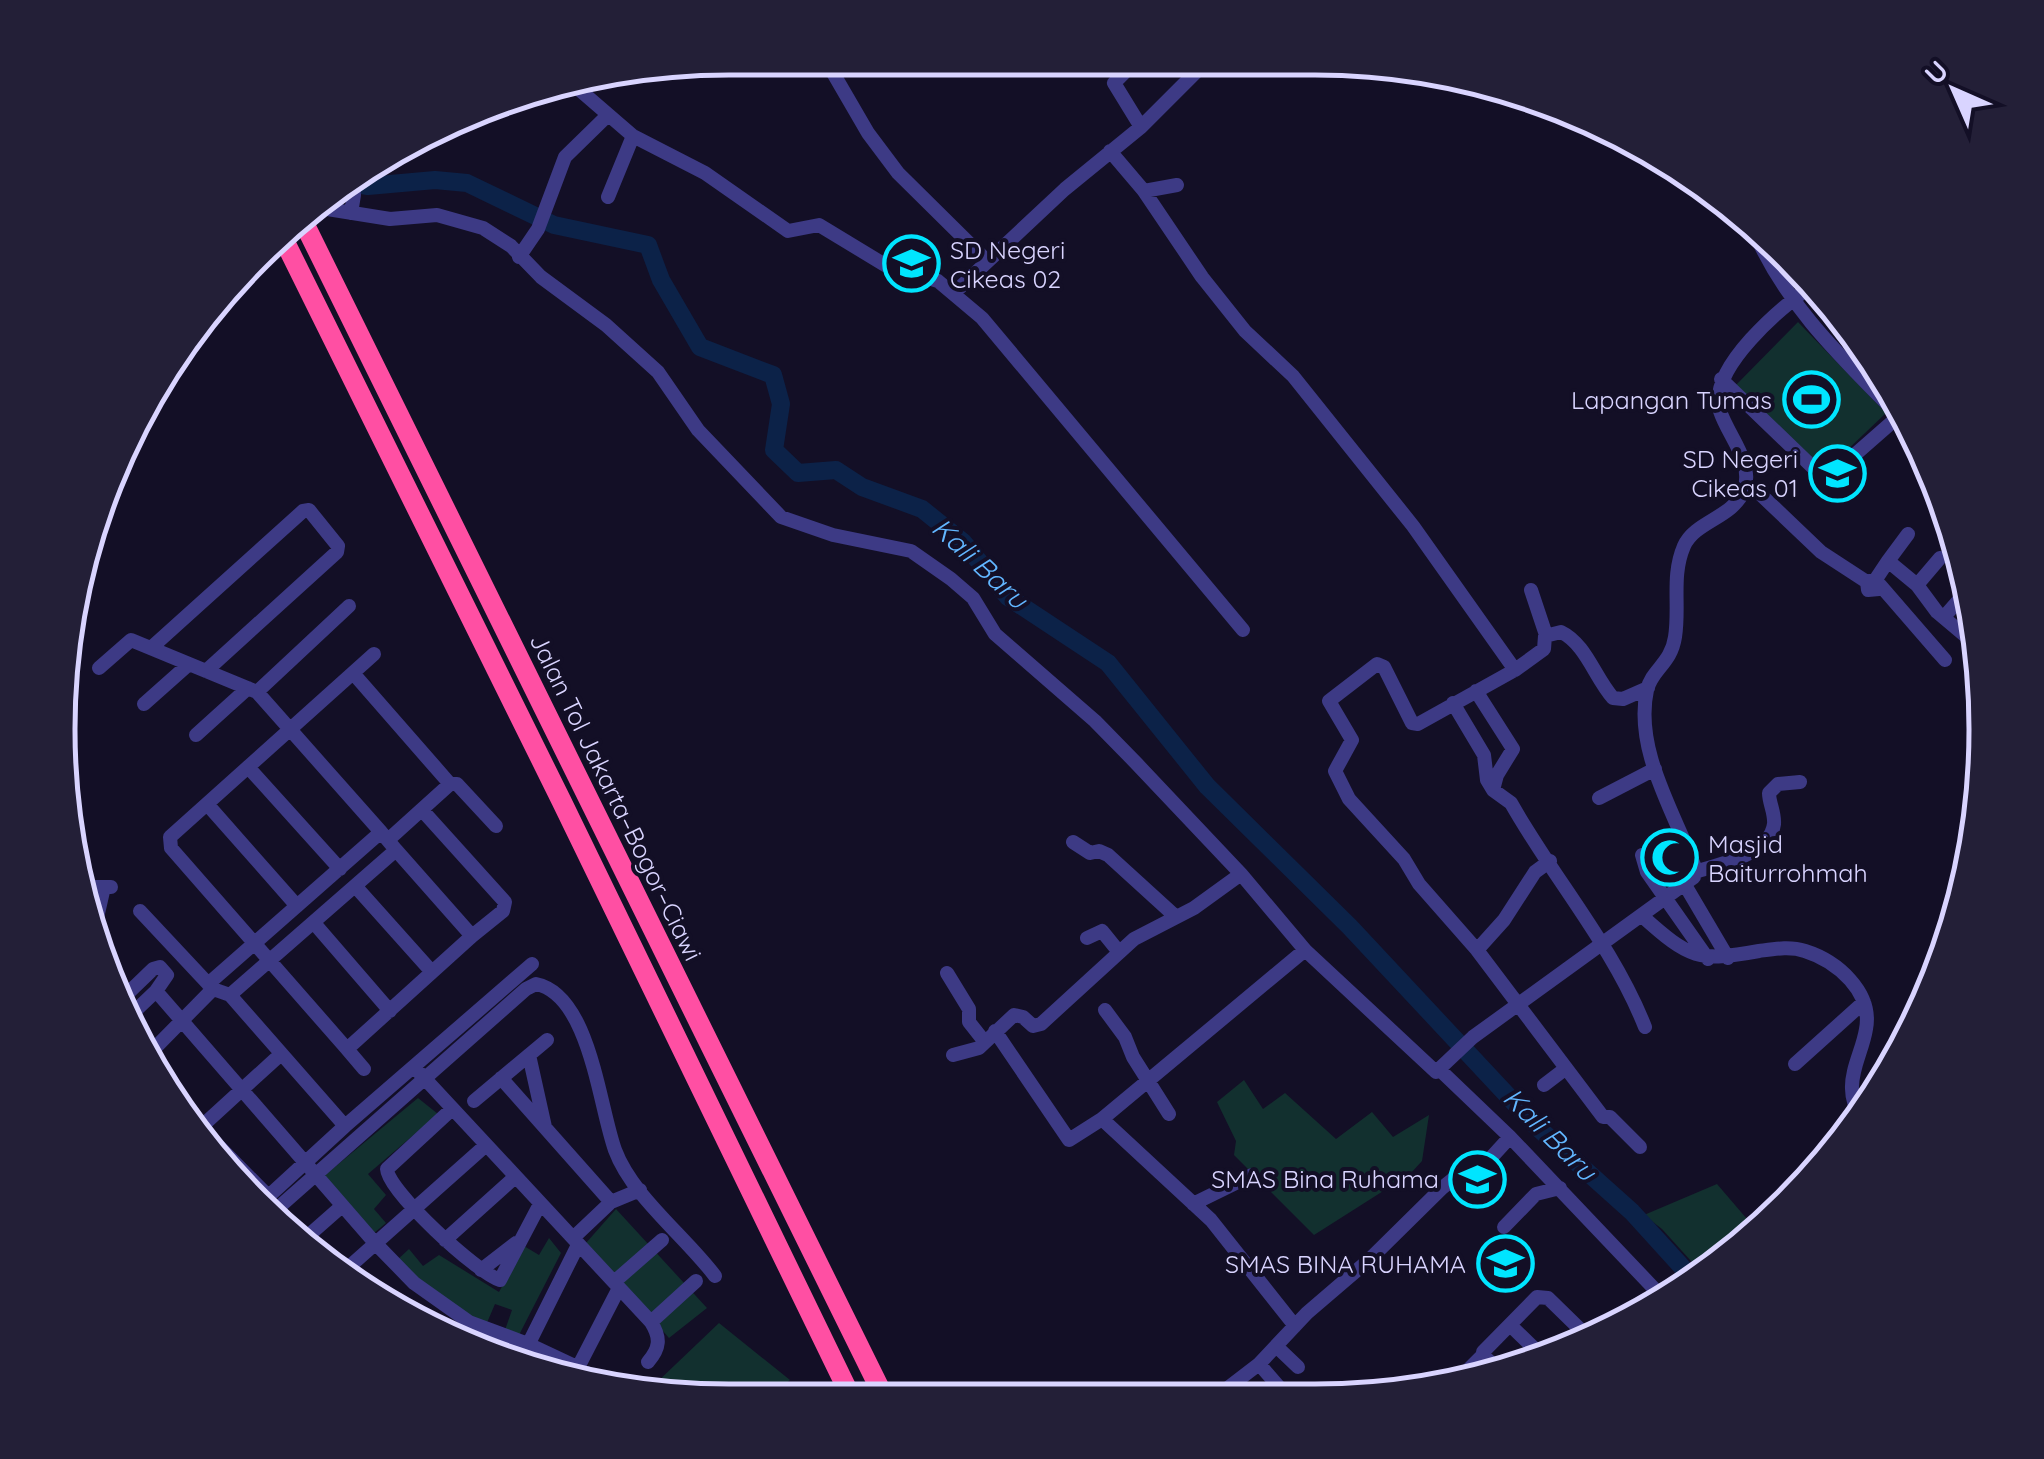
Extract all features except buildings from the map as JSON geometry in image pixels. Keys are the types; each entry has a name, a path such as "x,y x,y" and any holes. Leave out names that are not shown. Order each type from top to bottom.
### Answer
{"highway":[{"name":"Jalan Tol Jakarta–Bogor–Ciawi","path":"308,229 878,1384"},
{"name":"Jalan Tol Jakarta–Bogor–Ciawi","path":"288,247 845,1384"},
{"path":"561,800 584,788"}],"street":[{"path":"834,75 868,133 898,173 986,260"},
{"path":"1121,75 1114,82 1141,127"},
{"path":"954,293 986,260 1196,75"},
{"path":"581,92 633,136 705,173 788,231 819,225 885,265 938,281 954,293 1009,347 1243,630"},
{"path":"520,257 538,229 566,157 607,116"},
{"path":"608,197 633,136"},
{"path":"1110,151 1245,331 1293,376 1413,526 1514,670"},
{"path":"1144,192 1177,185"},
{"path":"351,214 354,194"},
{"path":"331,210 390,219 438,216 470,222 511,246 541,277 606,325 658,372 698,430 780,517 833,535 912,551 951,579 973,598 995,634 1095,721 1306,950 1510,1137 1654,1289"},
{"path":"1769,259 1792,300 1871,385"},
{"path":"1546,635 1561,632 1569,636 1613,698 1623,699 1648,688 1669,660 1674,647 1676,581 1685,544 1694,533 1731,508 1744,489 1745,464 1720,410 1718,390 1722,378 1740,354 1802,293"},
{"path":"1722,378 1826,480 1894,425"},
{"path":"1744,489 1757,491 1820,552 1874,582 1945,660"},
{"path":"151,648 302,511 308,510 338,546 338,552 206,671"},
{"path":"1874,582 1908,534"},
{"path":"1917,585 1940,558"},
{"path":"1888,560 1961,632"},
{"path":"1531,590 1546,635 1544,650 1428,720 1412,723 1384,667 1378,664 1331,696 1330,706 1352,740 1335,771 1350,799 1404,858 1440,911 1477,950 1603,1117 1610,1117 1640,1146"},
{"path":"1944,617 1956,603"},
{"path":"196,735 350,606"},
{"path":"99,668 131,640 252,690 472,936"},
{"path":"364,1069 171,848 170,836 374,654"},
{"path":"144,704 189,664"},
{"path":"353,673 450,784"},
{"path":"1648,688 1648,732 1655,769 1695,872"},
{"path":"1476,691 1513,749 1493,790"},
{"path":"1453,703 1484,755 1485,774 1493,790 1512,803 1550,861 1603,945 1645,1028"},
{"path":"248,767 340,869"},
{"path":"1599,798 1655,769"},
{"path":"1436,1072 1474,1037 1684,885 1695,872 1740,857 1766,840 1774,828 1769,793 1778,784 1800,782"},
{"path":"156,1045 210,987 297,906 340,869 388,841 450,784 456,784 496,826"},
{"path":"206,804 297,906"},
{"path":"348,1048 503,910 504,902 422,810"},
{"path":"230,996 356,887 388,841"},
{"path":"1073,842 1090,853 1108,855 1175,916"},
{"path":"1642,855 1647,872 1708,959"},
{"path":"1477,950 1504,920 1535,872 1550,861"},
{"path":"953,1055 961,1050 974,1050 1014,1015 1023,1016 1033,1026 1041,1024 1140,935 1194,908 1240,874"},
{"path":"1684,885 1728,958"},
{"path":"94,887 108,887 100,910"},
{"path":"356,887 432,972"},
{"path":"140,911 210,987 230,996 345,1126"},
{"path":"1642,916 1694,954 1708,959 1776,948 1801,949 1841,971 1864,1002 1867,1026 1852,1090 1855,1099"},
{"path":"314,923 390,1011"},
{"path":"1087,938 1102,932 1119,952"},
{"path":"946,974 968,1008 968,1022 990,1036 1069,1140 1102,1119 1306,950"},
{"path":"270,1195 532,964"},
{"path":"130,992 153,969 160,968 167,975 137,1009"},
{"path":"281,1206 536,984 544,986 575,1014 614,1148 626,1171 714,1276"},
{"path":"156,990 342,1206 414,1283 469,1322 528,1344 551,1359"},
{"path":"1796,1064 1864,1002"},
{"path":"1105,1010 1169,1114"},
{"path":"474,1101 547,1040"},
{"path":"206,1122 281,1054"},
{"path":"529,1054 544,1127"},
{"path":"414,1067 651,1322 659,1340 648,1362"},
{"path":"1544,1085 1565,1069"},
{"path":"501,1078 611,1202"},
{"path":"452,1109 387,1169 386,1176 445,1240 482,1270 520,1239 540,1204"},
{"path":"1102,1119 1235,1247 1295,1326"},
{"path":"1233,1384 1260,1364 1442,1188 1462,1172 1489,1160 1510,1137"},
{"path":"352,1264 485,1146"},
{"path":"1193,1204 1252,1175"},
{"path":"445,1240 514,1178"},
{"path":"1504,1227 1536,1194 1560,1188"},
{"path":"525,1351 576,1242 611,1202 640,1190"},
{"path":"312,1233 342,1206"},
{"path":"578,1366 616,1285 662,1240"},
{"path":"651,1322 696,1281"},
{"path":"1474,1364 1537,1297 1543,1295 1578,1328"},
{"path":"466,1328 469,1322"},
{"path":"1510,1325 1532,1346"},
{"path":"1276,1346 1298,1367"},
{"path":"1483,1355 1489,1361"},
{"path":"1260,1364 1277,1384"}],"green space":[{"name":"Lapangan Tumas","path":"1798,322 1886,413 1823,473 1735,386"},
{"path":"1244,1080 1263,1109 1285,1093 1336,1139 1372,1112 1393,1137 1429,1115 1422,1161 1410,1174 1314,1235 1234,1155 1236,1141 1217,1102"},
{"path":"418,1098 438,1114 368,1174 386,1195 374,1209 386,1223 374,1233 324,1176"},
{"path":"1717,1184 1748,1220 1693,1263 1644,1215"},
{"path":"616,1209 707,1308 669,1338 586,1243"},
{"path":"549,1238 561,1253 519,1335 505,1330 512,1310 495,1304 486,1325 466,1317 396,1261 409,1249 423,1266 439,1255 499,1292 524,1246 539,1255"},
{"path":"719,1323 790,1380 786,1384 730,1384 659,1380"}],"waterway":[{"name":"Kali Baru","path":"365,186 435,180 467,183 554,225 648,245 661,280 700,347 773,375 781,404 774,450 798,473 836,470 862,487 922,509 963,542 1008,597 1108,663 1207,786 1350,927 1536,1126 1632,1212 1684,1270"}],"place":[{"name":"SD Negeri Cikeas 02","path":"911,264"},
{"name":"Lapangan Tumas","path":"1811,400"},
{"name":"SD Negeri Cikeas 01","path":"1837,473"},
{"name":"Masjid Baiturrohmah","path":"1669,858"},
{"name":"SMAS Bina Ruhama","path":"1478,1179"},
{"name":"SMAS BINA RUHAMA","path":"1505,1264"}]}
